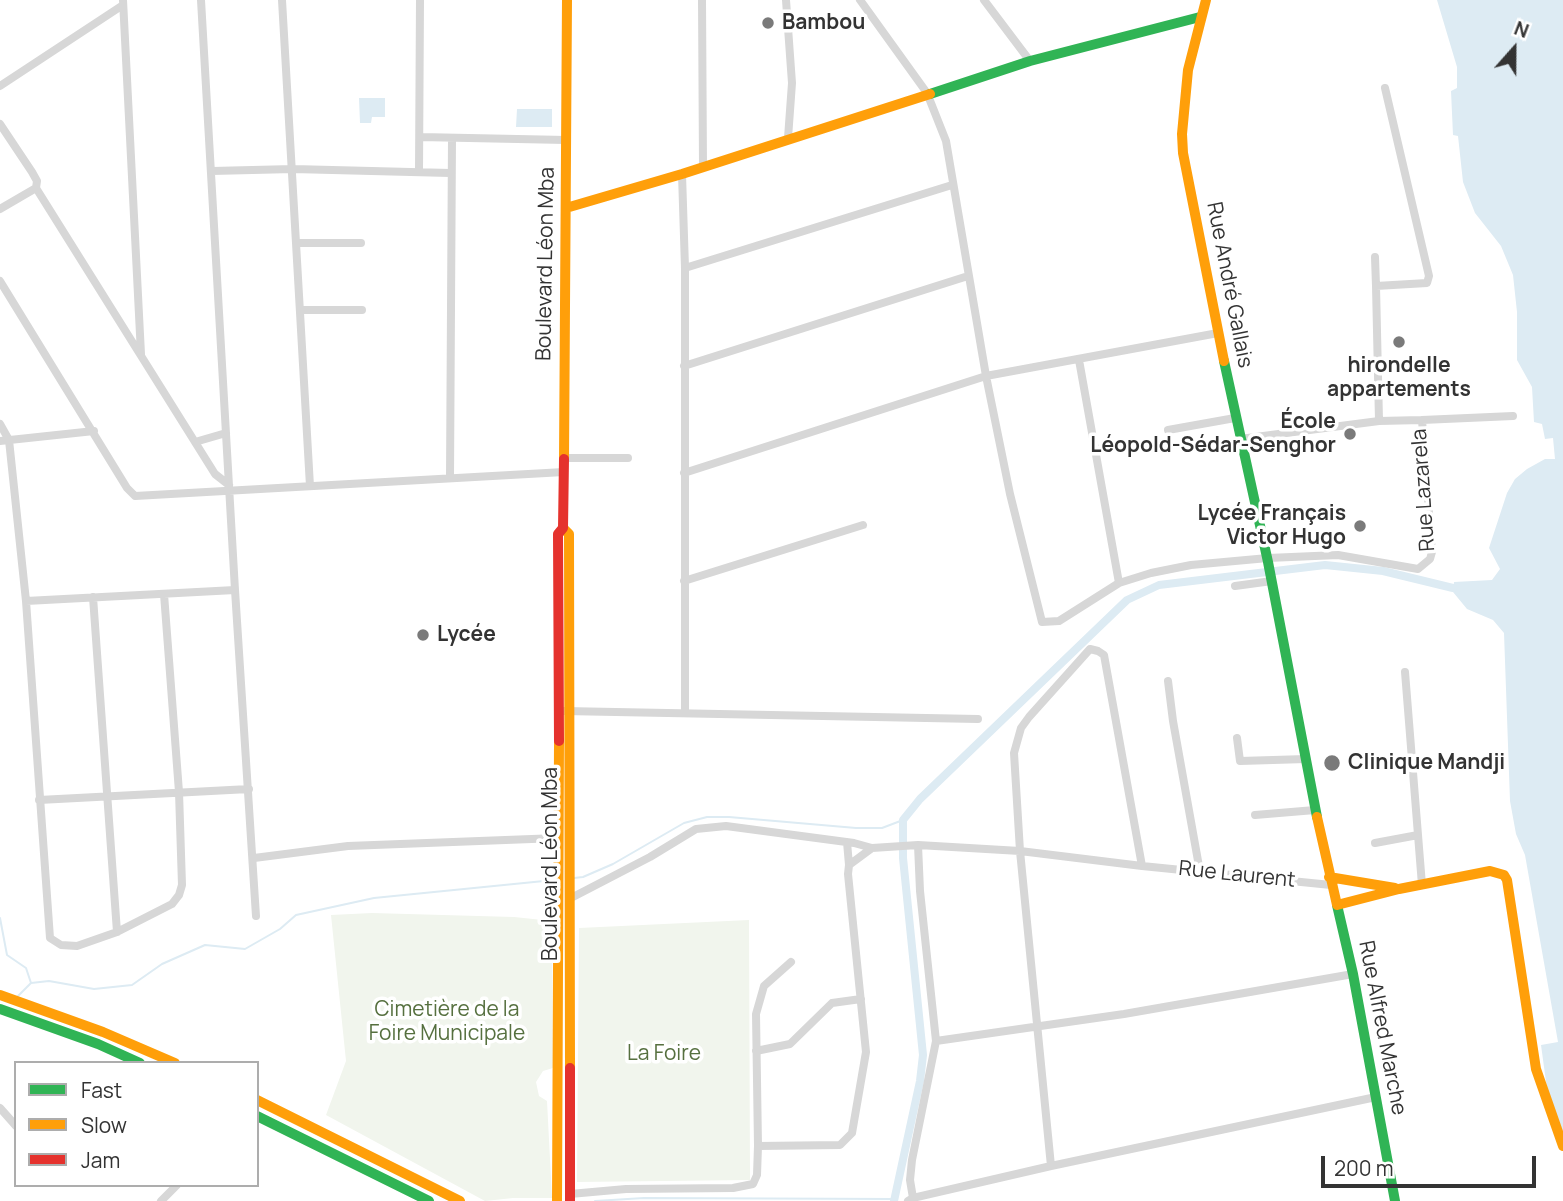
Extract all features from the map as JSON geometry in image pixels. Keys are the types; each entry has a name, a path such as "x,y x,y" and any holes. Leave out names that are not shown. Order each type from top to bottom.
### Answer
{"street":[{"path":"201,0 256,916"},
{"path":"282,0 302,310 310,486"},
{"path":"419,172 420,0"},
{"name":"Boulevard Léon Mba","path":"557,1200 558,534 563,528 564,472 567,0"},
{"path":"702,0 703,166"},
{"path":"786,0 792,83 788,138"},
{"path":"860,0 927,93 946,141 986,376 1010,494 1042,622 1059,621 1119,583 1151,573 1191,565 1268,560"},
{"path":"984,0 1030,61"},
{"name":"Rue André Gallais","path":"1206,0 1188,70 1182,143 1218,333 1268,560 1306,759"},
{"path":"0,86 123,3"},
{"path":"123,3 141,355"},
{"path":"566,208 682,174 1030,61 1200,17"},
{"path":"1376,286 1427,283 1429,276 1385,88"},
{"path":"0,124 32,172 37,181 36,188 195,442 218,478 229,488"},
{"path":"420,137 566,140"},
{"path":"450,477 452,138"},
{"path":"212,171 293,169 450,173"},
{"path":"682,174 685,268 685,713"},
{"path":"685,268 952,185"},
{"path":"0,209 36,188"},
{"path":"297,243 361,243"},
{"path":"1375,257 1379,421"},
{"path":"684,366 968,276"},
{"path":"0,281 127,488 135,496 229,488 564,472"},
{"path":"302,310 362,310"},
{"path":"684,473 986,376 1218,333"},
{"path":"1079,360 1119,583"},
{"path":"1422,420 1513,416"},
{"path":"1168,430 1236,418"},
{"name":"Rue Lazarela","path":"1240,439 1379,421 1422,420 1432,552 1424,565 1418,569 1338,555 1268,560"},
{"path":"0,425 5,440 26,601 50,939 61,945 77,946 117,932 172,904 182,885 179,792 164,594"},
{"path":"5,440 94,431"},
{"path":"195,442 226,433"},
{"path":"564,458 628,458"},
{"path":"684,581 863,524"},
{"name":"Boulevard Léon Mba","path":"563,528 569,534 570,1197"},
{"path":"1235,586 1271,579"},
{"path":"26,601 235,590"},
{"path":"93,597 117,932"},
{"path":"1051,1166 1020,850 1014,753 1021,728 1090,649 1104,655 1142,866"},
{"path":"1405,672 1422,885"},
{"path":"1168,681 1200,872"},
{"path":"558,711 978,719"},
{"path":"1237,738 1240,761 1306,759"},
{"name":"Rue Alfred Marche","path":"1306,759 1330,881 1353,974 1395,1201"},
{"path":"39,800 249,789"},
{"path":"1255,815 1315,810"},
{"name":"Rue Laurent","path":"571,898 650,857 696,829 726,826 847,842 872,848 915,845 1020,850 1200,872 1330,881"},
{"path":"1375,843 1418,835"},
{"path":"254,858 348,846 558,838"},
{"path":"758,1146 840,1146 849,1137 864,1073 866,1052 848,883 847,842"},
{"path":"915,845 936,1041 912,1160 911,1199 1051,1166 1376,1097"},
{"path":"849,865 872,848"},
{"path":"1337,905 1399,889 1490,871 1500,873 1507,880 1536,1069 1563,1146"},
{"path":"1330,881 1399,889"},
{"path":"570,1197 626,1189 748,1187 756,1181 757,1014 761,993 769,980 791,962"},
{"path":"936,1041 1038,1027 1353,974"},
{"path":"1,995 103,1032 170,1061"},
{"path":"756,1051 790,1044 832,1003 861,999"},
{"path":"0,1009 98,1044 136,1061"},
{"path":"259,1101 460,1201"},
{"path":"0,1108 14,1124"},
{"path":"259,1117 429,1201"},
{"path":"163,1201 175,1187"}],"green space":[{"name":"Cimetière de la Foire Municipale","path":"372,913 514,917 552,921 553,1068 543,1071 536,1082 539,1096 547,1101 552,1198 485,1201 326,1115 346,1061 331,915"},
{"name":"La Foire","path":"749,920 750,1180 577,1182 579,928"}],"shaded area":[{"path":"1437,0 1563,0 1563,1132 1547,1089 1541,1045 1558,1042 1525,855 1516,834 1510,801 1504,633 1493,620 1467,609 1453,592 1454,582 1492,580 1500,569 1489,548 1507,493 1515,479 1527,469 1545,459 1555,459 1553,438 1545,439 1542,424 1534,422 1532,387 1517,360 1517,312 1513,275 1501,246 1475,213 1463,182 1458,136 1453,135 1451,91 1457,88 1457,67"},
{"path":"359,98 385,98 385,117 372,117 371,123 360,123"},
{"path":"517,109 552,109 552,127 516,127"}],"waterway":[{"path":"894,1201 920,1081 923,1055 903,858 903,820 920,799 1127,600 1159,585 1325,565 1383,571 1453,588"},
{"path":"574,878 613,864 684,823 707,817 856,828 882,828 903,820"},
{"path":"17,997 31,983 49,981 94,989 132,985 162,964 205,945 245,949 280,929 296,915 374,898 554,880"},
{"path":"0,918 7,955 26,968 31,983"},
{"path":"595,1201 644,1198 895,1199"}],"traffic: fast":[{"path":"930,94 1030,61 1200,17"},
{"path":"1224,361 1268,562 1317,817"},
{"path":"1337,905 1353,974 1395,1201"},
{"path":"0,1009 98,1044 136,1061"},
{"path":"259,1117 429,1201"}],"traffic: slow":[{"path":"564,459 567,0"},
{"path":"1206,0 1188,70 1182,134 1183,153 1224,361"},
{"path":"566,208 682,174 930,94"},
{"path":"563,528 569,534 570,1068"},
{"path":"557,1201 559,741"},
{"path":"1317,817 1337,905 1399,889 1490,871 1504,875 1507,880 1536,1069 1563,1146"},
{"path":"1329,877 1395,888"},
{"path":"0,995 103,1032 170,1061"},
{"path":"259,1101 460,1201"}],"traffic: jam":[{"path":"559,741 558,534 563,528 564,459"},
{"path":"570,1068 570,1201"}],"place":[{"name":"Bambou","path":"768,23"},
{"name":"hirondelle appartements","path":"1399,342"},
{"name":"École Léopold-Sédar-Senghor","path":"1350,434"},
{"name":"Lycée Français Victor Hugo","path":"1360,526"},
{"name":"Lycée","path":"423,635"},
{"name":"Clinique Mandji","path":"1332,763"}]}
